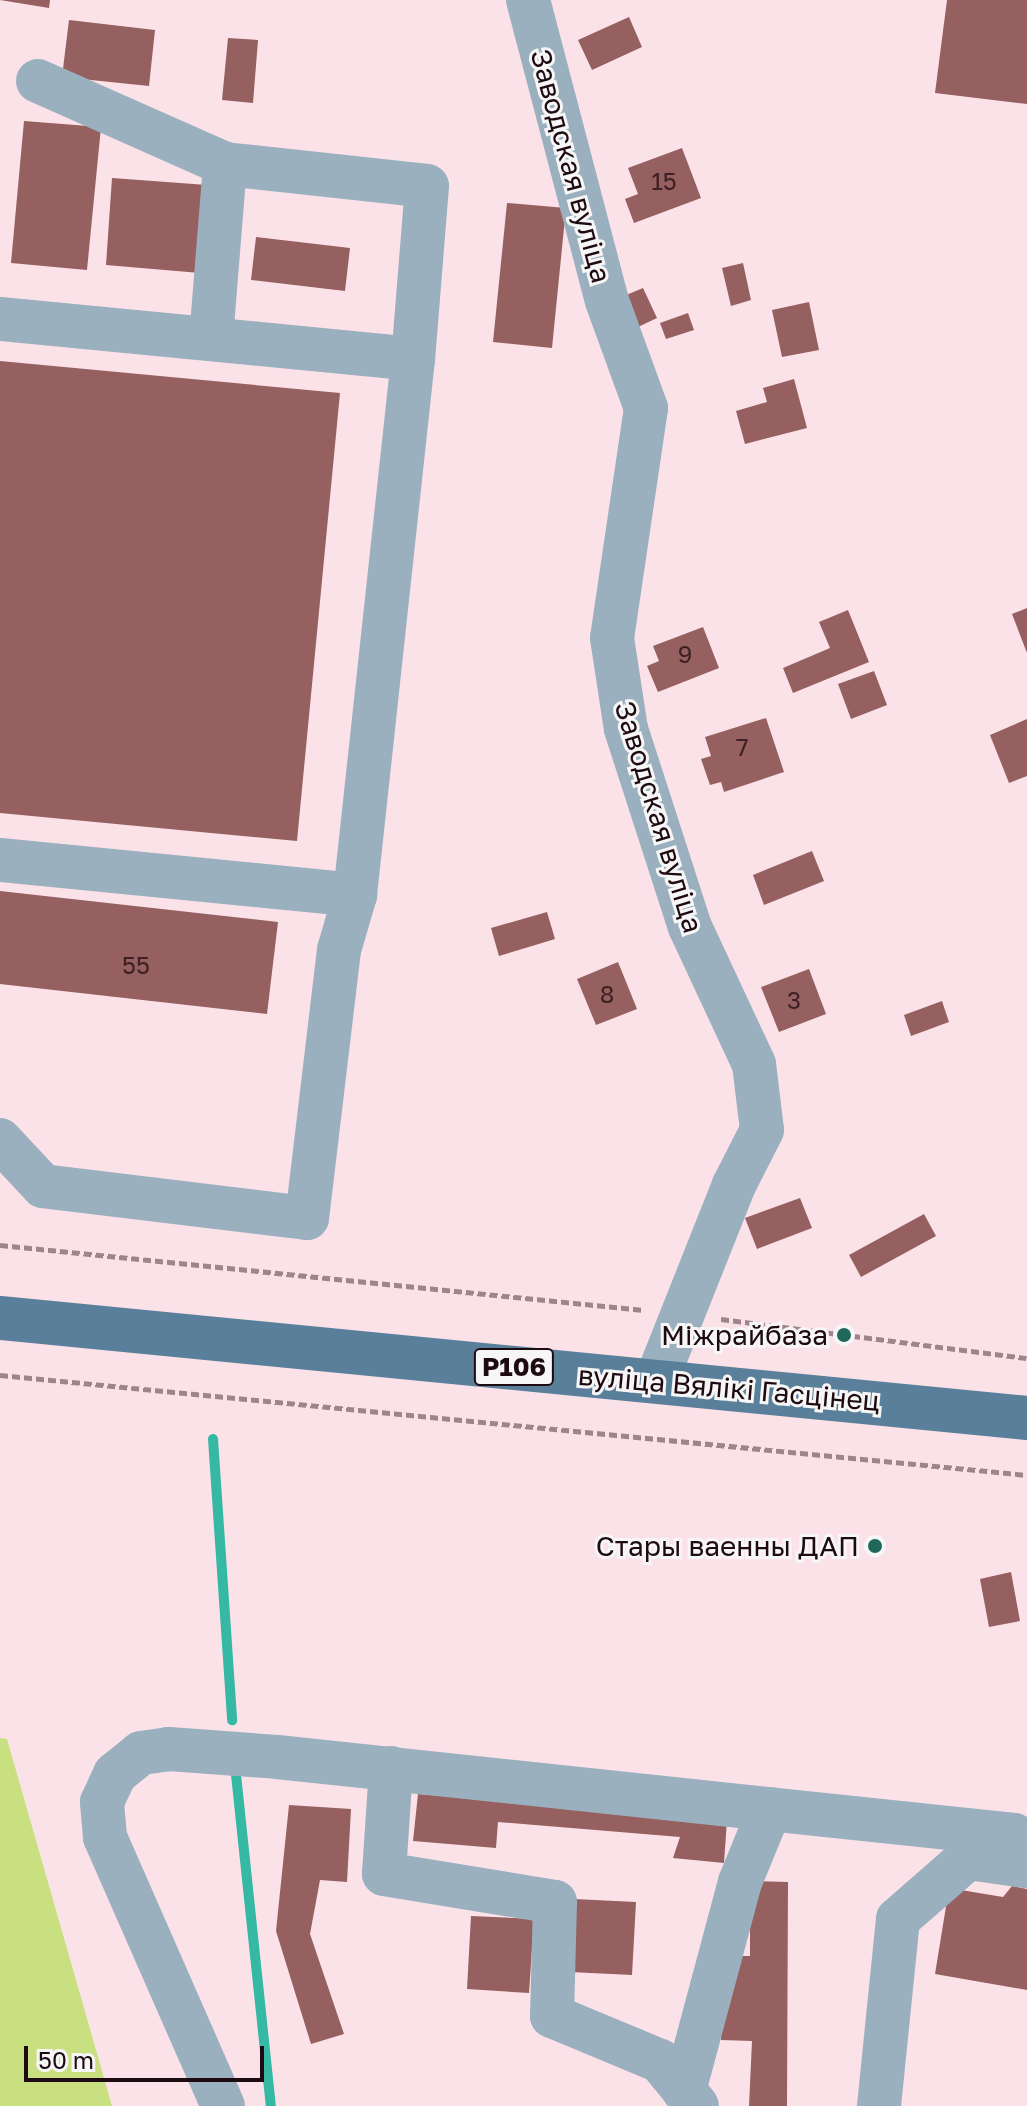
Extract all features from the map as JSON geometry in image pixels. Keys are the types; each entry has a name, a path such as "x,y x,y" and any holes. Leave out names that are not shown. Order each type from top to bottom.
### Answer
{"main road":[{"name":"вуліца Вялікі Гасцінец","path":"0,1318 1027,1418"}],"street":[{"name":"Заводская вуліца","path":"528,0 607,301 646,408 612,638 626,729 690,927 756,1077 762,1130 681,1313 656,1381"},
{"path":"0,1140 43,1186 307,1218 339,950 355,895 413,359 427,186 225,164 38,81"},
{"path":"211,339 225,164"},
{"path":"0,319 413,359"},
{"path":"0,860 355,895"},
{"path":"223,2106 105,1837 102,1802 115,1774 141,1753 169,1749 391,1768 1014,1835 1027,1843"},
{"path":"391,1768 384,1874 555,1902 552,2016 660,2061 691,2098"},
{"path":"691,2098 740,1882 770,1809"},
{"path":"879,2106 898,1919 968,1858 1027,1866"}],"path":[{"path":"0,1245 681,1313 1027,1358"},
{"path":"0,1375 1027,1475"}],"green space":[{"path":"0,1738 7,1739 112,2106 0,2106"}],"building":[{"path":"0,0 50,0 49,8"},
{"path":"947,0 1027,0 1027,104 935,93"},
{"path":"629,17 642,47 592,70 578,40"},
{"path":"69,20 155,30 149,86 62,77"},
{"path":"228,38 258,40 253,103 222,100"},
{"path":"24,121 101,127 87,270 11,263"},
{"path":"682,148 701,198 634,223 625,199 638,194 628,168"},
{"path":"112,178 207,185 200,273 106,265"},
{"path":"507,203 566,208 552,348 493,342"},
{"path":"256,237 350,248 345,291 251,280"},
{"path":"743,263 751,300 731,306 722,268"},
{"path":"643,288 657,318 638,327 624,296"},
{"path":"809,302 819,350 782,357 772,310"},
{"path":"688,313 694,330 666,339 660,323"},
{"path":"0,361 340,393 297,841 0,813"},
{"path":"794,379 807,428 745,444 736,411 767,402 763,388"},
{"path":"1027,608 1027,653 1012,614"},
{"path":"848,610 869,662 793,693 783,668 830,648 819,622"},
{"path":"703,627 719,668 658,692 647,666 659,661 653,646"},
{"path":"874,671 887,705 851,719 838,684"},
{"path":"766,718 784,772 724,792 721,782 710,785 701,759 711,756 705,737"},
{"path":"1027,719 1027,776 1009,783 990,735"},
{"path":"812,851 824,881 764,905 753,875"},
{"path":"0,891 278,922 267,1014 0,984"},
{"path":"547,912 555,939 499,956 491,928"},
{"path":"618,962 637,1009 596,1025 577,979"},
{"path":"809,969 826,1014 779,1032 761,987"},
{"path":"942,1001 949,1022 911,1036 904,1015"},
{"path":"800,1198 812,1228 757,1249 745,1218"},
{"path":"924,1214 936,1236 861,1277 849,1255"},
{"path":"1011,1572 1020,1621 989,1627 980,1579"},
{"path":"418,1794 727,1820 724,1863 673,1858 680,1837 498,1822 496,1848 413,1841"},
{"path":"289,1805 351,1809 347,1882 320,1880 310,1934 344,2034 311,2044 276,1931"},
{"path":"750,1881 788,1882 787,2106 749,2106 752,2041 721,2040 722,1956 750,1956"},
{"path":"1012,1886 1027,1889 1027,1990 935,1974 949,1888 1003,1897"},
{"path":"574,1899 636,1902 632,1975 570,1972"},
{"path":"471,1916 534,1919 529,1993 467,1989"}],"waterway":[{"path":"213,1439 232,1720"},
{"path":"235,1765 271,2106"}],"place":[{"name":"Міжрайбаза","path":"844,1335"},
{"name":"Стары ваенны ДАП","path":"875,1546"}]}
